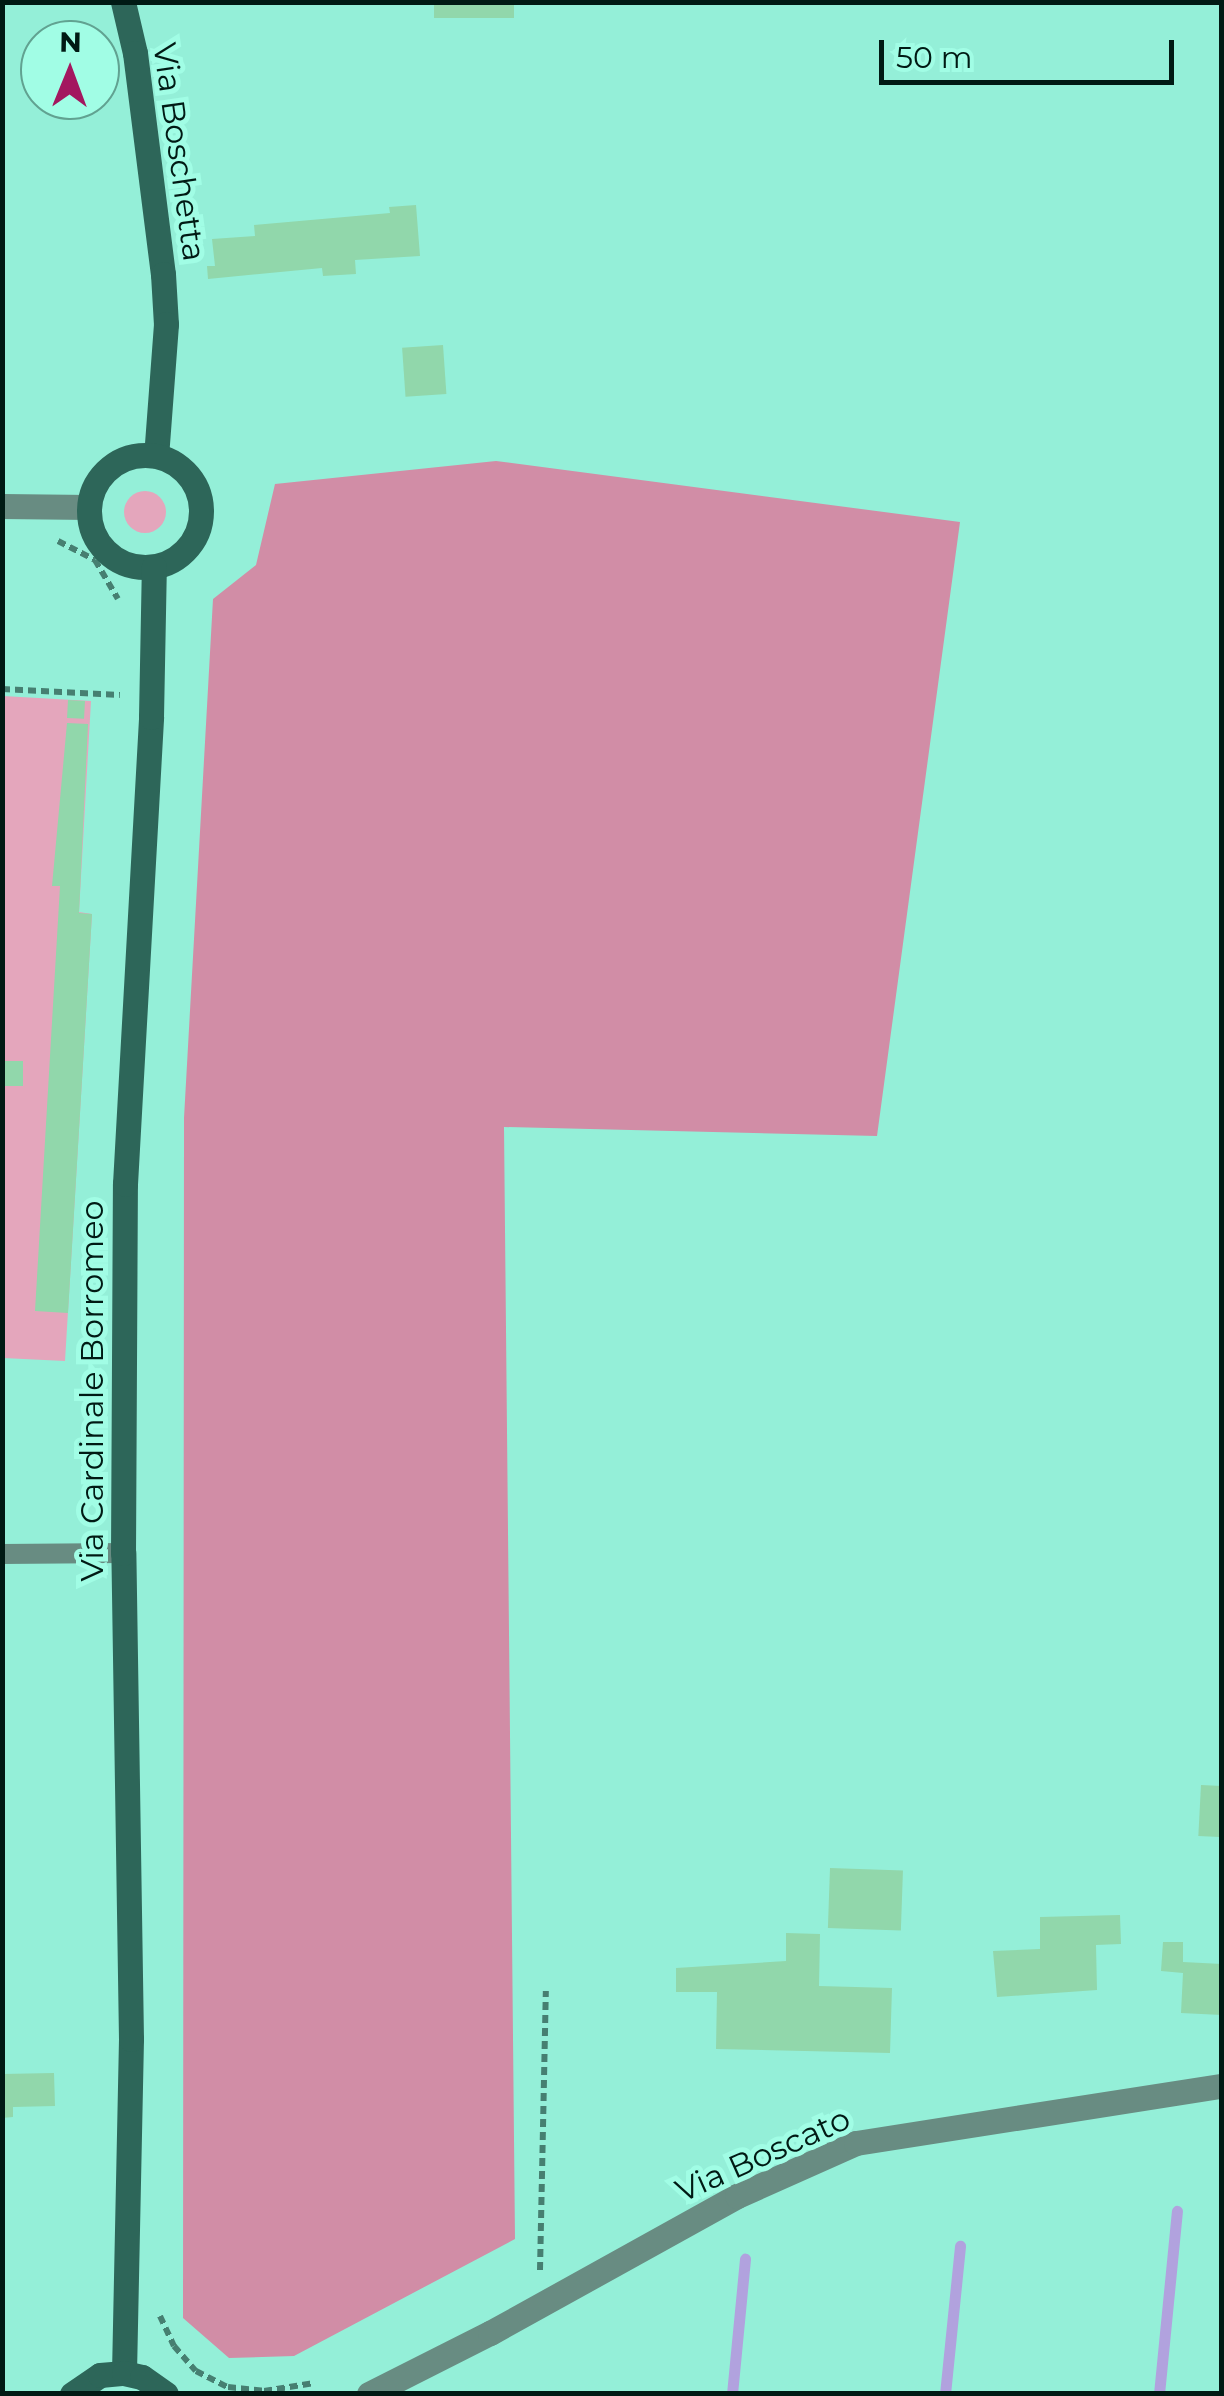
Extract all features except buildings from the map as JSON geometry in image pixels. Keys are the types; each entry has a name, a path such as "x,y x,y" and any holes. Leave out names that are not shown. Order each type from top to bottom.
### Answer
{"street":[{"name":"Via Boschetta","path":"123,2 135,53 163,274 166,324 156,456"},
{"path":"137,456 156,456 176,464 192,480 201,512 191,544 175,560 154,567 134,566 115,559 91,527 89,507 104,473 137,456"},
{"path":"2,506 89,507"},
{"name":"Via Cardinale Borromeo","path":"124,2373 132,2039 123,1553 125,1184 152,698 154,567"},
{"name":"Via Boscato","path":"369,2394 552,2299 737,2196 856,2143 1222,2086"},
{"path":"72,2394 100,2375 124,2373 142,2377 166,2394"}],"lane":[{"path":"2,1554 123,1553"}],"path":[{"path":"48,539 62,541 95,560 118,595 118,612"},
{"path":"119,714 120,678"},
{"path":"2,688 120,695"},
{"path":"546,1991 540,2270 552,2299"},
{"path":"160,2302 160,2320 196,2371 228,2387 264,2391 314,2384"}],"shaded area":[{"path":"496,461 960,522 877,1136 504,1127 515,2239 294,2356 229,2358 183,2318 184,1118 213,599 256,565 275,484"},
{"path":"145,491 160,497 166,512 160,527 145,533 130,527 124,512 130,497"},
{"path":"3,696 91,701 79,912 92,914 65,1361 3,1358"}],"waterway":[{"path":"1159,2394 1177,2211"},
{"path":"945,2394 960,2246"},
{"path":"732,2394 745,2259"}]}
